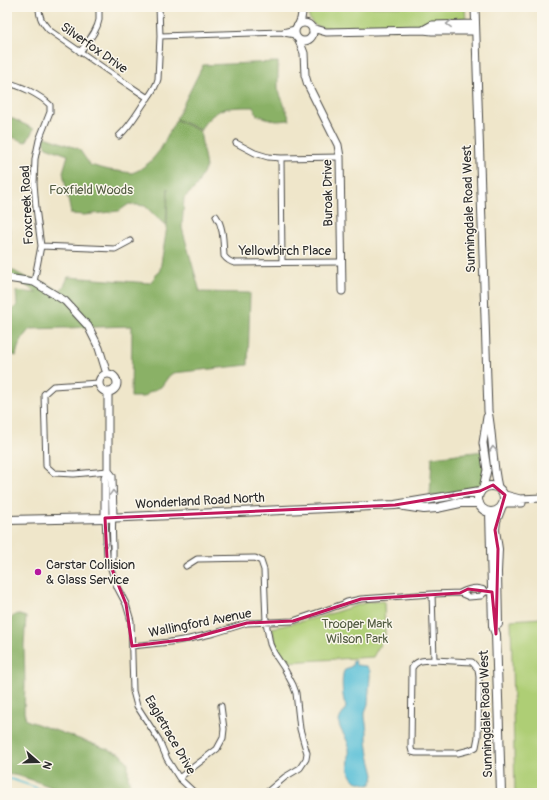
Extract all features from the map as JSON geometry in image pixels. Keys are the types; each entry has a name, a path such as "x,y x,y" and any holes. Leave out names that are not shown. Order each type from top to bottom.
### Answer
{"main road":[{"path":"493,485 498,487 502,490 503,502 498,510 490,512 483,509 479,503 478,495 481,490 487,486 493,485"},
{"name":"Wonderland Road North","path":"7,520 109,517 395,504 481,490"},
{"name":"Sunningdale Road West","path":"501,793 496,634 498,626 498,549 495,530 496,521 503,502"},
{"name":"Wonderland Road North","path":"395,504 424,509 438,508 460,503 479,503"},
{"name":"Sunningdale Road West","path":"490,512 488,592 493,626 496,634"}],"street":[{"name":"Silverfox Drive","path":"39,7 39,15 41,20 49,30 148,98"},
{"path":"80,52 97,26 99,19 99,7"},
{"path":"119,136 126,130 157,84 160,36 159,7"},
{"name":"Sunningdale Road West","path":"475,7 488,411 498,487"},
{"path":"297,32 303,9"},
{"path":"303,9 313,33 310,39"},
{"path":"297,32 303,23 326,32 424,30 432,25 475,27"},
{"path":"160,36 297,32"},
{"path":"297,32 304,41 326,32"},
{"name":"Buroak Drive","path":"297,32 304,53 305,75 308,85 338,145 340,157 342,291"},
{"name":"Buroak Drive","path":"304,53 310,39"},
{"name":"Foxcreek Road","path":"7,83 20,87 44,100 50,105 50,112 39,140 35,159 34,175 36,208 41,246 34,282"},
{"path":"236,143 255,153 268,157 340,157"},
{"path":"281,158 282,262"},
{"name":"Yellowbirch Place","path":"216,216 221,223 224,256 230,262 341,262"},
{"path":"41,246 115,248 130,241"},
{"path":"7,278 34,282 65,301 88,326 99,348 107,374 115,378 117,383 115,389 108,393 102,391 99,383 101,377 107,374"},
{"path":"99,383 53,386 44,394 46,466 54,473 74,474 108,471"},
{"name":"Eagletrace Drive","path":"108,393 108,471 105,477 109,517 107,557 117,587 126,604 131,621 133,691 137,706 159,740 167,759 179,778 195,793"},
{"name":"Sunningdale Road West","path":"481,490 487,470 483,443 488,411"},
{"path":"503,502 542,498"},
{"path":"503,502 542,502"},
{"path":"186,566 197,559 255,558 261,560 264,570 266,622 270,644 294,685 298,702 298,720 307,753 306,759 300,768 266,793"},
{"name":"Wallingford Avenue","path":"132,646 183,640 215,633 247,623 293,621 347,602 361,599 460,593 469,597 481,596 488,592"},
{"path":"432,594 434,660"},
{"path":"434,660 472,662 478,669 478,737 476,747 470,750 458,753 416,754 412,752 412,668 418,661 434,660"},
{"path":"179,778 217,749 223,738 224,729 221,706"}],"highlighted area":[{"path":"493,485 505,495 495,530 498,549 496,634 492,592 468,589 460,593 361,599 293,621 247,623 189,639 132,646 126,604 107,557 105,518 395,505 480,491"}],"green space":[{"path":"308,7 465,7 466,22 392,29 388,26 361,28 359,26 349,27 343,30 314,25 309,18"},
{"path":"278,62 278,89 290,120 276,121 257,115 253,107 221,110 207,120 201,130 176,119 203,65"},
{"path":"7,116 34,129 26,142 12,137 7,137"},
{"name":"Foxfield Woods","path":"176,120 200,131 206,167 196,187 184,198 182,228 200,292 250,293 248,365 173,373 161,387 150,392 144,397 131,397 132,326 30,329 21,341 16,356 13,355 9,333 10,313 17,305 16,291 37,293 7,273 7,215 10,237 10,269 27,278 48,284 60,291 68,277 150,283 160,270 167,227 168,188 166,226 145,206 129,204 119,211 84,215 71,214 63,172 68,155 46,147 43,136 79,149 90,165 109,170 132,173 150,162 160,150"},
{"path":"484,451 484,492 478,496 430,496 432,457"},
{"name":"Trooper Mark Wilson Park","path":"384,601 385,635 373,657 286,662 277,651 272,628 320,617 367,602"},
{"path":"16,614 26,617 24,645 24,712 26,720 121,754 128,763 128,777 130,784 138,793 64,793 26,778 7,775 7,622"},
{"path":"542,618 542,793 515,793 511,620"}],"water":[{"path":"353,661 355,661 356,665 366,666 370,671 368,704 365,717 369,755 374,775 371,784 368,785 355,781 350,774 349,745 339,726 340,718 346,706 343,694 343,674 347,668 352,666"}],"waterway":[{"path":"7,781 11,779 52,793"}],"place":[{"name":"Carstar Collision & Glass Service","path":"38,572"}]}
